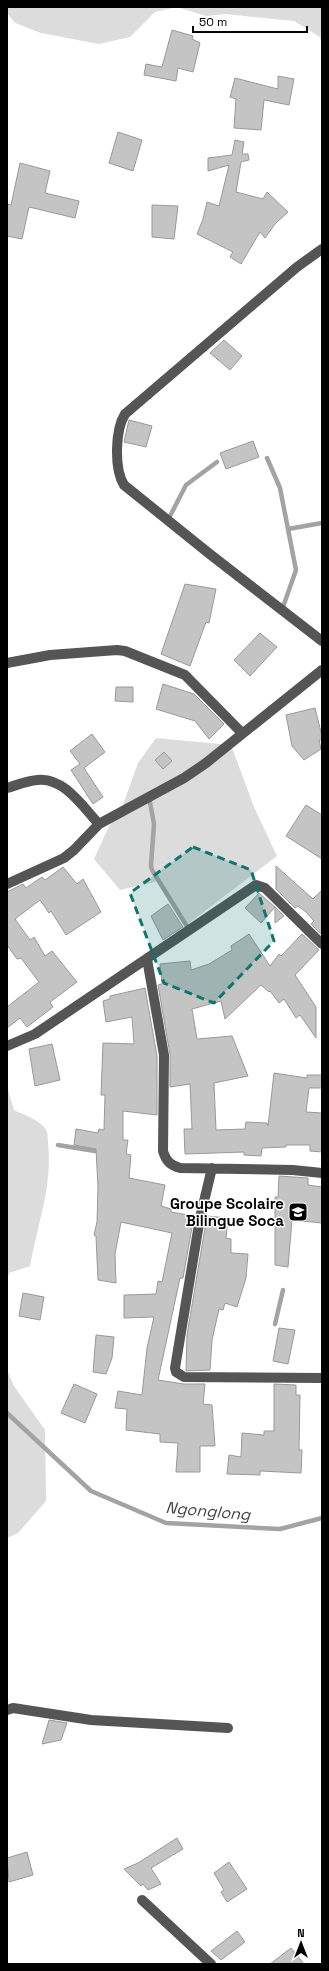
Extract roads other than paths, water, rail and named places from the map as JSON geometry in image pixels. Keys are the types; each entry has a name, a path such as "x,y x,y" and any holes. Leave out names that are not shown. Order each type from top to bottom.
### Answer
{"street":[{"path":"322,249 297,267 125,414 120,422 118,432 118,472 124,485 322,641"},
{"path":"7,663 50,655 117,650 125,651 185,675 242,733"},
{"path":"7,884 64,858 74,850 98,824 184,778 206,763 322,670"},
{"path":"7,788 37,780 52,781 61,785 98,824"},
{"path":"7,1046 35,1034 256,885 265,888 322,944"},
{"path":"147,959 164,1055 163,1151 165,1158 171,1165 180,1168 322,1173"},
{"path":"212,1168 200,1218 175,1368 176,1372 184,1377 322,1378"},
{"path":"7,1710 13,1708 91,1720 228,1728"},
{"path":"142,1900 211,1964"}],"waterway":[{"path":"267,458 280,488 296,570 283,607"},
{"path":"168,520 186,485 217,462"},
{"path":"288,529 322,523"},
{"path":"149,797 154,824 151,865 152,870 188,928"},
{"path":"58,1145 95,1151"},
{"path":"275,1324 283,1290"},
{"name":"Ngonglong","path":"7,1413 91,1491 166,1523 280,1529 322,1518"}],"place":[{"name":"Groupe Scolaire Bilingue Soca","path":"298,1212"}]}
